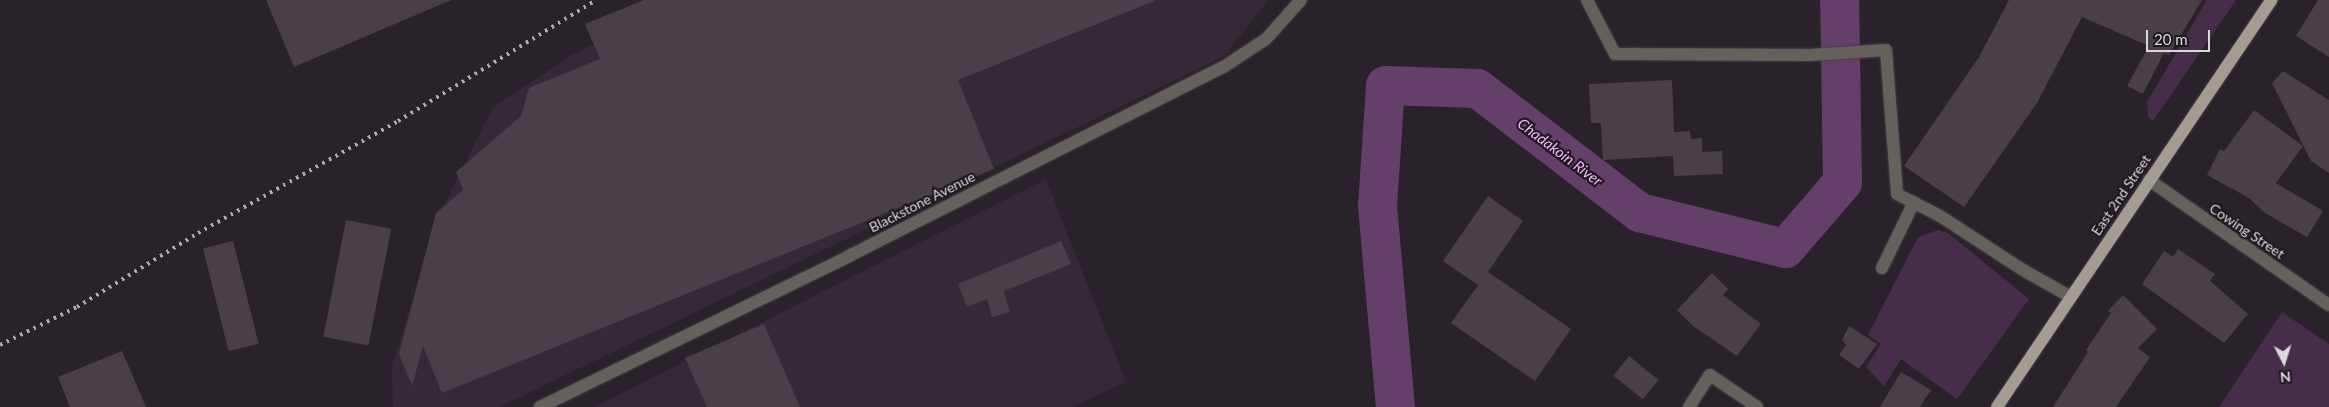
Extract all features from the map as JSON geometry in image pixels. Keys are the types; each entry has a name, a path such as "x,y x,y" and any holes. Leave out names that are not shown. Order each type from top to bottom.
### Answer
{"main road":[{"name":"East 2nd Street","path":"1997,407 2272,0"}],"street":[{"name":"Blackstone Avenue","path":"540,407 849,256 1225,66 1266,39 1302,0"},
{"path":"1587,0 1614,54 1810,55 1886,50 1897,194 1914,202 2071,297"},
{"name":"Cowing Street","path":"2149,180 2329,305"},
{"path":"1882,268 1914,202"},
{"path":"1689,407 1710,375 1757,407"}],"shaded area":[{"path":"681,0 1268,0 1225,56 499,407 393,407 392,365 441,211 493,107 572,55"},
{"path":"2207,0 2236,0 2153,121 2148,117 2147,102"},
{"path":"1046,179 1126,382 1072,407 594,407"},
{"path":"1938,230 1948,233 2029,299 1957,399 1901,359 1884,386 1866,367 1881,344 1868,335 1918,237"},
{"path":"2282,312 2329,344 2329,407 2219,407"}],"building":[{"path":"266,0 451,0 294,67"},
{"path":"644,0 1154,1 958,80 994,169 442,393 423,346 412,386 399,354 436,213 463,190 456,172 521,116 529,88 600,59 585,24"},
{"path":"2009,0 2202,0 2169,55 2164,53 2143,94 2127,86 2149,46 2082,17 2037,103 1964,207 1904,166 1979,57"},
{"path":"2318,0 2329,0 2329,57 2296,36"},
{"path":"2283,71 2329,100 2329,173 2311,161 2272,83"},
{"path":"1672,80 1674,132 1690,131 1691,139 1702,138 1702,152 1722,151 1723,174 1674,176 1673,156 1603,160 1601,123 1591,123 1589,84"},
{"path":"2254,110 2303,146 2276,183 2323,211 2307,237 2265,213 2249,198 2207,175 2220,149 2224,151"},
{"path":"1488,196 1523,221 1488,272 1571,329 1535,381 1451,323 1478,285 1443,261"},
{"path":"346,220 391,229 368,346 323,337"},
{"path":"233,241 259,344 229,351 203,248"},
{"path":"1061,241 1071,264 1004,291 1010,312 992,317 987,299 967,307 958,284"},
{"path":"2178,249 2215,274 2210,281 2248,314 2224,343 2142,284 2164,251 2173,257"},
{"path":"1712,273 1728,289 1723,295 1761,324 1737,356 1693,326 1677,310"},
{"path":"2123,295 2157,329 2138,348 2150,357 2116,407 2053,407 2088,352 2086,350 2111,313 2108,311"},
{"path":"764,324 800,407 707,407 685,358"},
{"path":"1849,326 1877,344 1859,369 1839,355 1846,345 1842,340"},
{"path":"122,351 146,407 70,407 58,377"},
{"path":"1629,356 1659,380 1643,399 1613,375"},
{"path":"1901,372 1931,390 1920,407 1880,407"}],"waterway":[{"name":"Chadakoin River","path":"1395,407 1377,206 1385,85 1477,88 1639,212 1785,248 1842,182 1839,0"}],"railway":[{"path":"0,345 77,307 198,233 398,121 596,0"}]}
